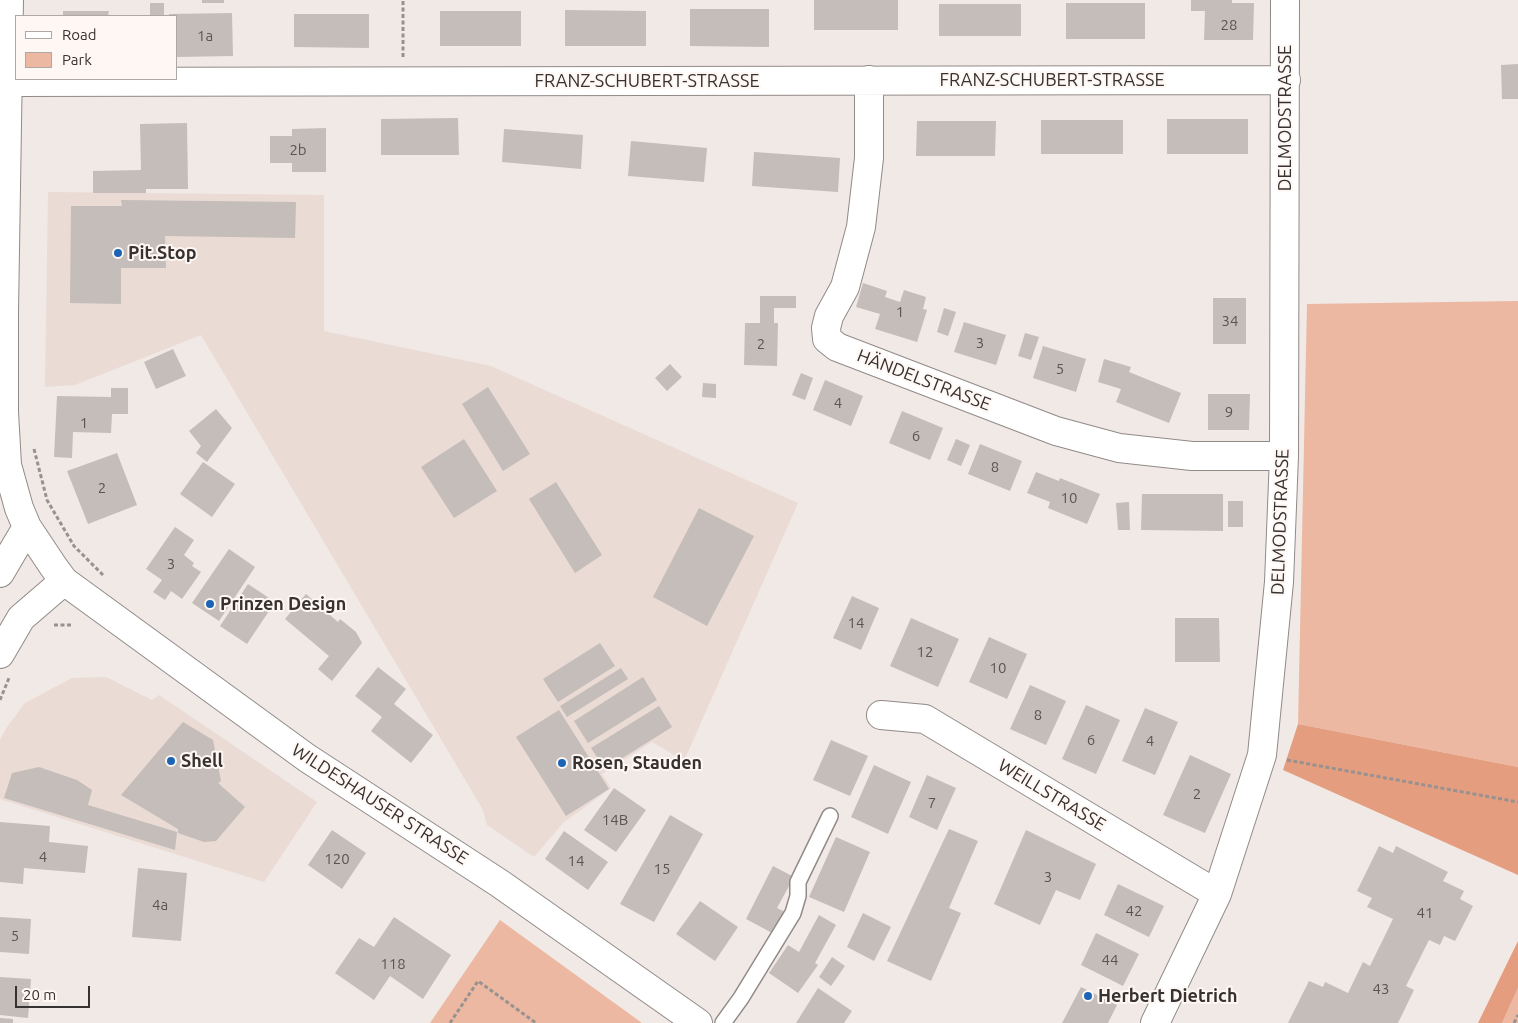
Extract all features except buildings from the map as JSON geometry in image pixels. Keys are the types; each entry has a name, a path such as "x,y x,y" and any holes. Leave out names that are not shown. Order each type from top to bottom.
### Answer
{"street":[{"name":"WILDESHAUSER STRASSE","path":"9,0 2,243 4,412 7,465 19,508 27,527 64,581 307,758 499,883 698,1023"},
{"name":"DELMODSTRASSE","path":"1155,1023 1217,894 1262,755 1279,582 1284,456 1285,0"},
{"name":"HÄNDELSTRASSE","path":"869,80 869,158 861,227 845,286 829,316 826,328 827,339 837,347 1056,431 1120,448 1192,456 1284,456"},
{"name":"FRANZ-SCHUBERT-STRASSE","path":"8,82 1286,80"},
{"path":"0,573 27,527"},
{"path":"0,654 21,618 64,581"},
{"name":"WEILLSTRASSE","path":"881,715 926,719 1217,894"}],"lane":[{"path":"723,1023 741,998 793,913 798,896 798,882 830,816"}],"path":[{"path":"403,82 404,0"},
{"path":"33,443 47,500 74,546 105,577"},
{"path":"1262,755 1518,802"},
{"path":"450,1023 478,981 536,1023"},
{"path":"1514,1023 1518,1016"}],"shaded area":[{"path":"48,192 324,195 324,331 491,366 798,503 684,761 652,742 602,774 611,788 563,823 534,857 487,825 483,810 201,335 75,385 45,387"},
{"path":"106,677 152,700 159,695 317,802 264,882 0,799 0,740 25,703 72,678"},
{"path":"1298,724 1518,767 1518,875 1283,770"},
{"path":"1518,941 1518,988 1502,1023 1478,1023"}],"green space":[{"path":"1518,301 1518,767 1298,724 1307,304"},
{"path":"500,920 642,1023 430,1023"},
{"path":"1518,988 1518,1023 1502,1023"}],"place":[{"name":"Pit.Stop","path":"118,253"},
{"name":"Prinzen Design","path":"210,604"},
{"name":"Shell","path":"171,761"},
{"name":"Rosen, Stauden","path":"562,763"},
{"name":"Herbert Dietrich","path":"1088,996"}]}
